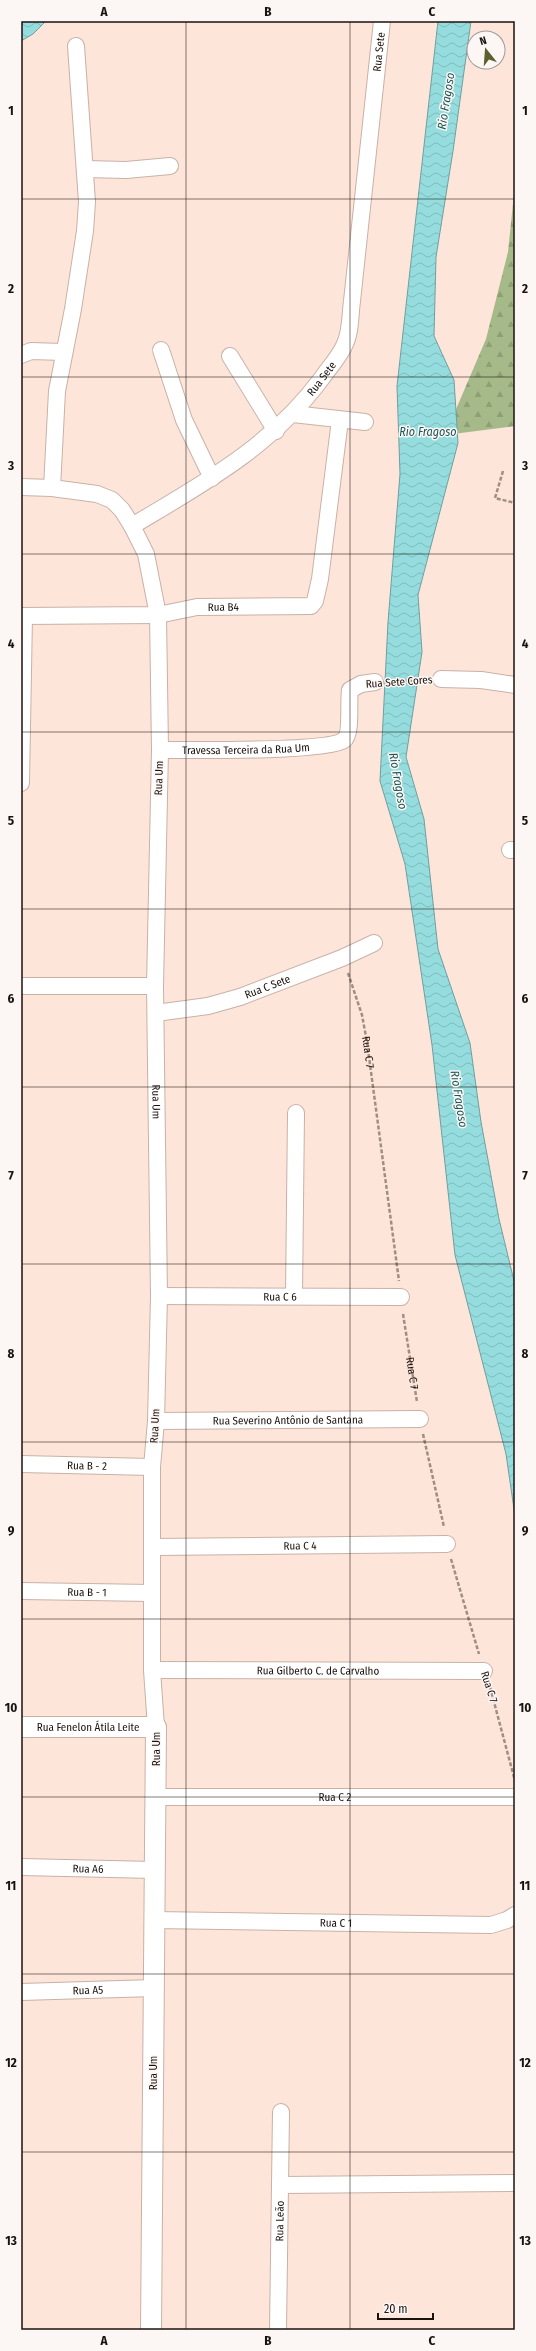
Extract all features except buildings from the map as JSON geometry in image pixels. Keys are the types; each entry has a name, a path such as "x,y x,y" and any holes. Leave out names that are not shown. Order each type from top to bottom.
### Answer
{"street":[{"name":"Rua Sete","path":"132,526 212,478 276,431 294,414 341,351 348,331 382,21"},
{"path":"52,488 57,391 63,352 71,321 85,231 85,169 76,46"},
{"path":"85,169 126,170 170,166"},
{"path":"161,350 184,420 212,478"},
{"path":"21,355 31,351 63,352"},
{"path":"230,356 276,431"},
{"path":"294,414 365,422"},
{"name":"Rua B4","path":"22,616 158,615 197,607 311,606 315,601 320,579 340,420"},
{"path":"21,487 52,488 97,494 112,500 122,510 132,526"},
{"name":"Rua Um","path":"132,526 146,554 158,615 160,750 155,986 159,1296 156,1422 152,1467 154,1547 152,1593 152,1670 156,1727 151,2330"},
{"path":"21,783 22,616"},
{"name":"Rua Sete Cores","path":"441,679 482,680 515,685"},
{"name":"Rua Sete Cores","path":"331,744 343,741 348,735 348,700 350,690 354,686 375,682"},
{"name":"Travessa Terceira da Rua Um","path":"160,750 259,749 331,744"},
{"name":"Rua C Sete","path":"156,1013 214,1004 342,958 374,943"},
{"path":"21,986 155,986"},
{"path":"294,1295 296,1113"},
{"name":"Rua C 6","path":"159,1296 401,1296"},
{"name":"Rua Severino Antônio de Santana","path":"156,1422 420,1419"},
{"name":"Rua B - 2","path":"21,1464 152,1467"},
{"name":"Rua C 4","path":"154,1547 447,1544"},
{"name":"Rua B - 1","path":"21,1591 152,1593"},
{"name":"Rua Gilberto C. de Carvalho","path":"152,1670 484,1671"},
{"name":"Rua Fenelon Átila Leite","path":"21,1727 156,1727"},
{"name":"Rua C 2","path":"155,1797 515,1797"},
{"name":"Rua A6","path":"21,1867 155,1870"},
{"name":"Rua C 1","path":"154,1920 491,1925 507,1920 515,1915"},
{"name":"Rua A5","path":"21,1992 154,1988"},
{"name":"Rua Leão","path":"278,2330 281,2112"},
{"path":"281,2184 515,2183"}],"path":[{"path":"503,471 496,498 515,503"},
{"name":"Rua Sete Cores","path":"375,682 441,679"},
{"name":"Rua C 7","path":"342,958 356,994 366,1035 401,1296 420,1419 447,1544 502,1728 515,1781"}],"green space":[{"path":"515,184 515,426 445,435 486,339 508,252"}],"water":[{"path":"21,21 46,21 33,34 21,41"},
{"name":"Rio Fragoso","path":"438,21 471,21 470,30 466,30 466,57 436,257 434,336 454,380 458,443 418,595 422,652 406,757 424,819 438,949 470,1043 481,1122 499,1219 515,1285 515,1516 506,1454 455,1255 432,1045 405,864 380,781 388,622 400,474 397,386"}]}
